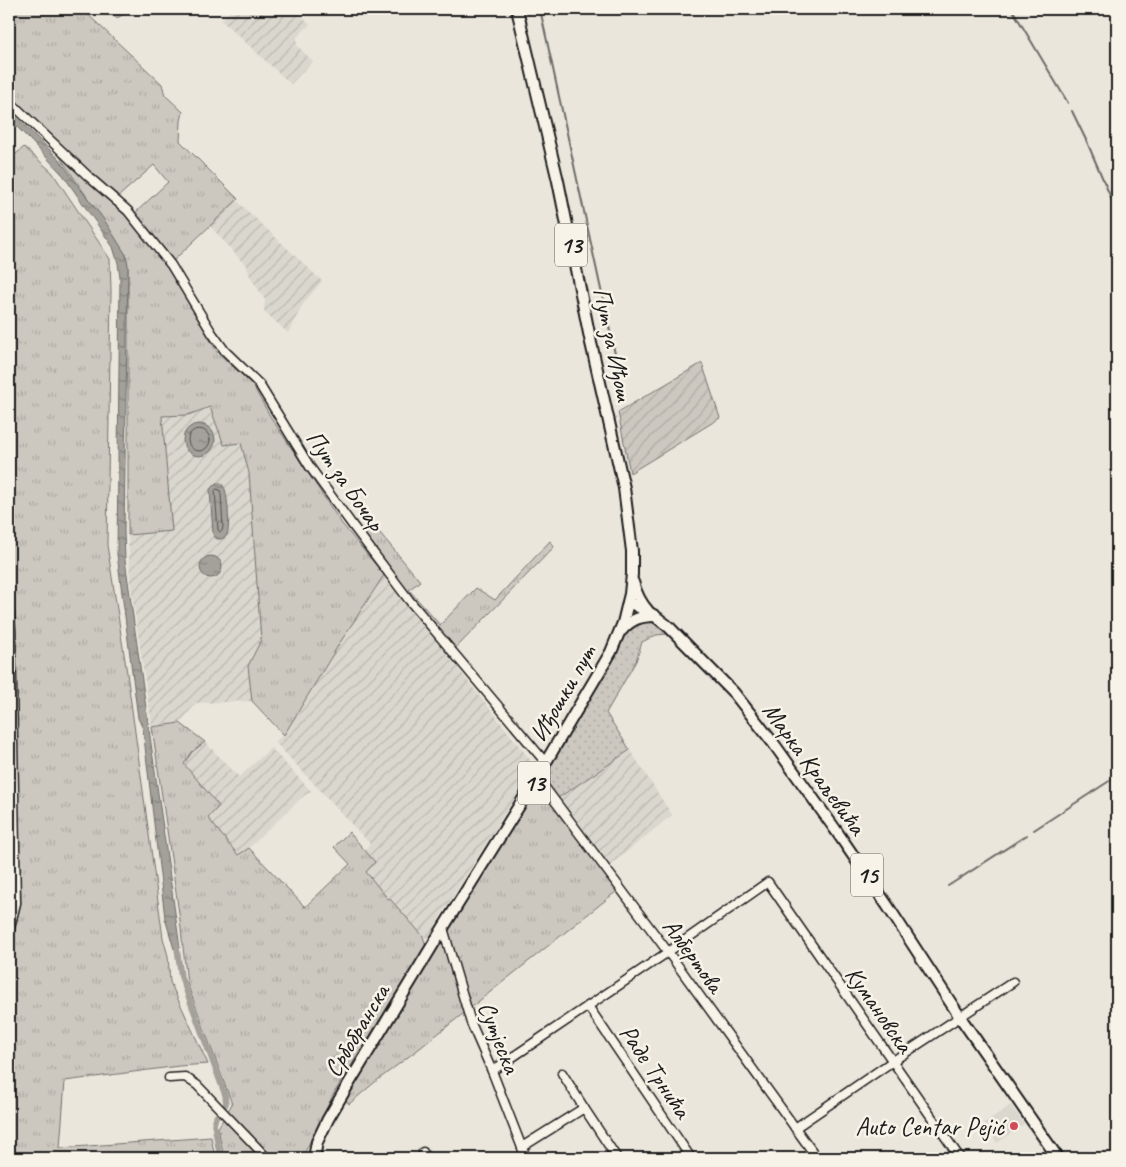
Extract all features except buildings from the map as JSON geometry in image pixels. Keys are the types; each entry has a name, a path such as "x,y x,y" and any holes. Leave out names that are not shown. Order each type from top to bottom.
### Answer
{"main road":[{"name":"Пут за Иђош","path":"517,9 558,181 591,343 624,488 632,538 632,574 628,603"},
{"path":"632,574 636,593 652,615"},
{"name":"Иђошки пут","path":"443,928 538,777 597,678 619,635 628,603"},
{"name":"Марка Краљевића","path":"628,603 652,615 670,628 734,693 774,744 840,836 960,1017 1058,1158"},
{"path":"619,635 630,622 637,618 652,615"},
{"name":"Србобранска","path":"314,1158 317,1142 328,1119 443,928"}],"street":[{"name":"Пут за Бочар","path":"9,101 89,178 128,211 171,265 225,351 259,384 310,467 358,534 409,600 546,763"},
{"path":"9,604 16,903 9,931"},
{"name":"Албертова","path":"538,777 817,1158"},
{"name":"Кумановска","path":"668,952 768,882 960,1158"},
{"name":"Сутјеска","path":"443,928 471,1023 526,1158"},
{"path":"492,1071 668,952"},
{"path":"795,1128 1013,982"},
{"name":"Раде Трнића","path":"588,1006 691,1158"},
{"path":"562,1073 617,1158"},
{"path":"169,1078 185,1077 198,1086 267,1158"},
{"path":"522,1147 584,1108"}],"shaded area":[{"path":"233,9 294,9 310,24 297,37 297,46 313,61 291,84 221,20"},
{"path":"236,200 322,281 303,304 288,333 264,311 265,300 250,276 247,267 210,226"},
{"path":"210,407 224,445 241,442 249,474 261,640 248,666 252,701 196,703 180,723 152,727 130,581 128,535 172,531 161,416 188,415"},
{"path":"384,575 531,761 531,772 441,915 429,939 423,936 354,863 370,844 275,742 284,734"},
{"path":"205,742 239,777 271,748 311,791 301,798 249,848 238,855 208,818 219,806 184,764 192,752"},
{"path":"630,750 672,815 609,866 558,798"},
{"path":"1011,1105 1024,1124 997,1143 984,1123"}],"green space":[{"path":"9,9 82,9 162,84 165,95 183,112 180,141 238,199 172,262 134,214 168,182 154,165 119,196 91,175 9,95"},
{"path":"106,9 133,9 117,18"},
{"path":"24,147 52,172 110,259 107,545 127,673 163,938 168,956 170,982 208,1064 65,1081 60,1148 211,1137 215,1158 9,1158 9,955 21,904 17,797 16,633 9,566 9,160"},
{"path":"61,154 86,180 120,208 165,261 217,352 252,384 270,416 342,524 384,575 339,644 284,735 252,701 248,666 261,640 249,473 241,443 224,445 210,407 188,415 162,416 172,531 128,535 128,268 126,255 60,157"},
{"path":"702,363 720,418 630,473 618,412"},
{"path":"370,521 420,581 409,590 440,625 476,588 495,600 550,541 554,547 454,650 362,533"},
{"path":"640,619 655,624 667,634 656,635 642,642 636,661 606,713 630,750 558,798 552,792 543,775 628,629"},
{"path":"180,723 205,742 192,752 184,764 219,806 208,818 238,855 249,848 305,907 350,864 334,847 349,832 375,862 366,872 388,899 423,936 426,946 334,1093 304,1154 304,1158 224,1158 218,1128 232,1104 187,983 180,920 152,727"},
{"path":"536,788 541,790 617,891 349,1104 345,1099 532,791"},
{"path":"14,813 14,902 9,922 9,816"}],"water":[{"path":"9,110 60,160 103,218 126,255 128,265 125,560 180,948 174,949 165,918 143,729 138,718 117,554 120,278 118,263 113,247 63,175 9,119"},
{"path":"199,424 211,428 215,440 211,452 199,456 187,452 183,440 187,428"},
{"path":"216,483 221,483 225,488 229,522 227,535 220,539 216,538 213,534 210,489"},
{"path":"211,556 219,559 222,567 219,575 211,578 203,575 200,567 203,559"}],"waterway":[{"path":"540,9 620,377"},
{"path":"1012,9 1068,103"},
{"path":"1072,111 1117,212"},
{"path":"1034,830 1117,776"},
{"path":"948,886 1027,835"},
{"path":"176,941 181,977 225,1095 226,1104 216,1117 214,1124 220,1158"}],"place":[{"name":"Auto Centar Pejić","path":"1014,1126"}]}
